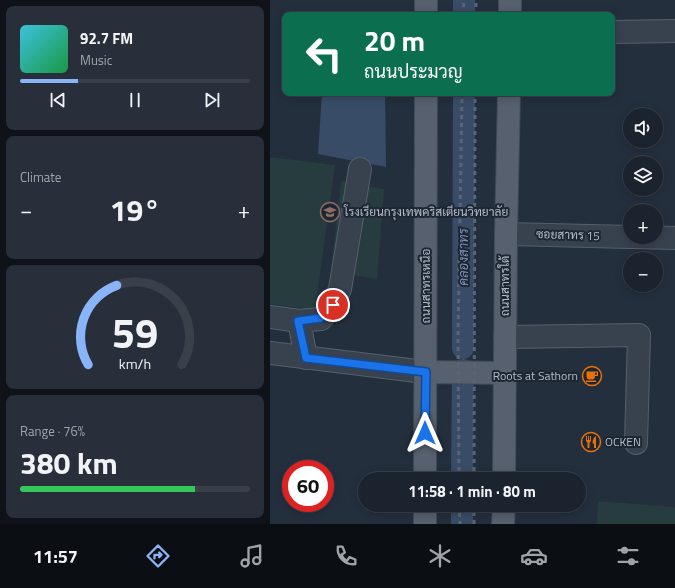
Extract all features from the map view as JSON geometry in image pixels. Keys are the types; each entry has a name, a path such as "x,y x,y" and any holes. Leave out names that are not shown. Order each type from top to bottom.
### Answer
{"main road":[{"path":"426,0 426,12"},
{"path":"510,0 510,12"},
{"name":"ถนนสาทรเหนือ","path":"426,96 433,373 426,472"},
{"name":"ถนนสาทรใต้","path":"503,472 495,373 505,337 508,96"},
{"path":"433,373 495,373"},
{"path":"425,512 425,524"},
{"path":"503,524 504,512"}],"street":[{"path":"615,32 675,31"},
{"path":"270,317 298,321 321,318 333,305 340,289 360,169"},
{"name":"ซอยสาทร 15","path":"506,234 623,237"},
{"name":"ซอยสาทร 15","path":"663,238 675,238"},
{"path":"298,321 306,358"},
{"path":"505,337 639,335 636,443"},
{"path":"270,353 433,373"}],"green space":[{"path":"270,157 335,165 315,310 270,304"},
{"path":"341,181 384,189 377,279 331,272"},
{"path":"598,501 675,507 675,524 597,524"}],"water":[{"path":"322,96 385,96 386,167 318,154"}],"waterway":[{"name":"คลองสาทร","path":"464,0 464,12"},
{"name":"คลองสาทร","path":"463,348 464,96"},
{"name":"คลองสาทร","path":"462,472 463,370"},
{"name":"คลองสาทร","path":"462,512 462,524"}],"railway":[{"path":"463,12 464,0"},
{"path":"476,0 476,12"},
{"path":"459,472 458,338 462,96"},
{"path":"474,472 475,96"},
{"path":"459,512 460,524"},
{"path":"474,512 474,524"}],"place":[{"name":"โรงเรียนกรุงเทพคริสเตียนวิทยาลัย","path":"330,212"},
{"name":"Roots at Sathorn","path":"592,376"},
{"name":"OCKEN","path":"591,442"}],"route":[{"path":"333,305 321,318 298,321 306,358 426,372 425,433"}]}
